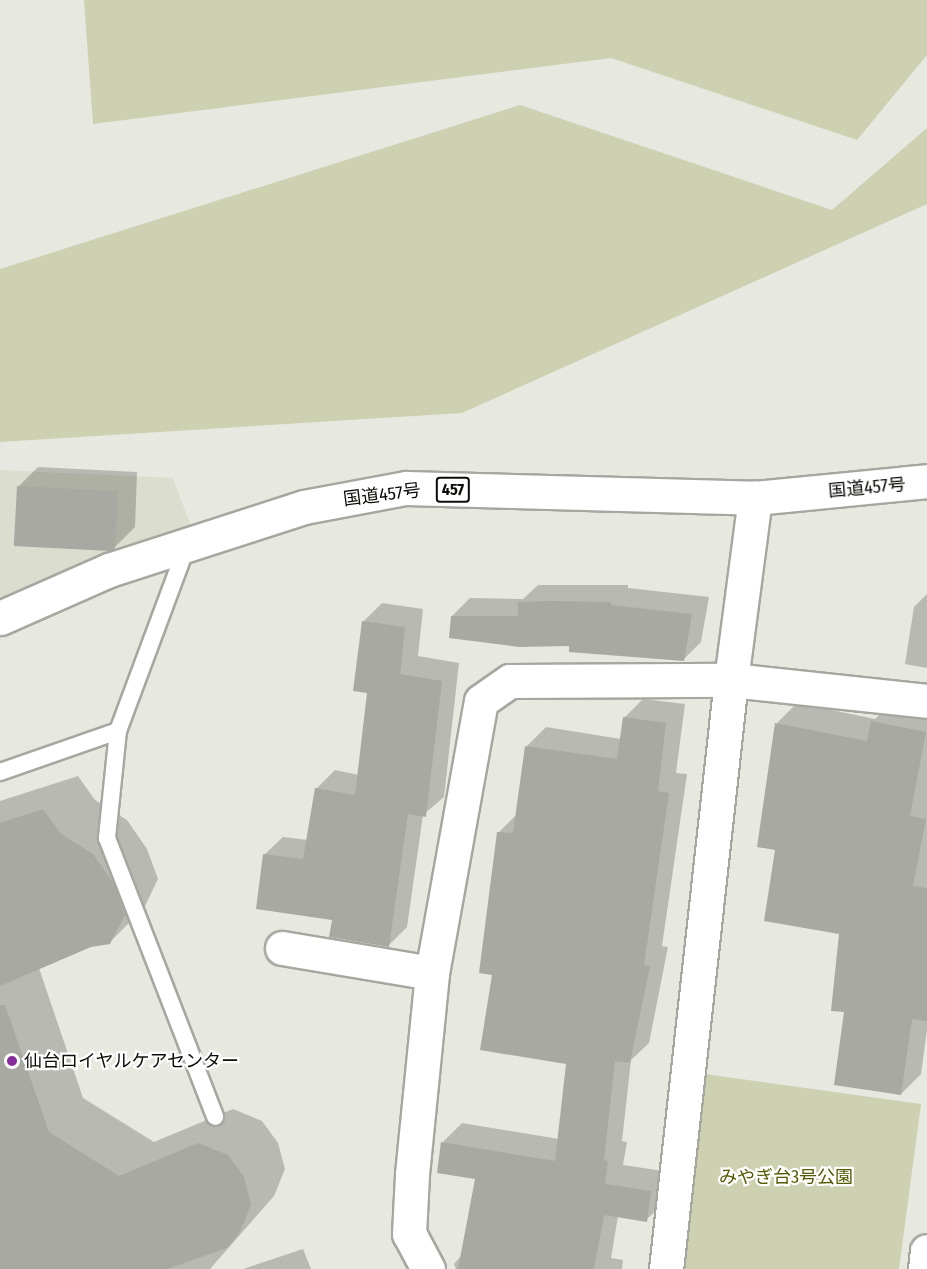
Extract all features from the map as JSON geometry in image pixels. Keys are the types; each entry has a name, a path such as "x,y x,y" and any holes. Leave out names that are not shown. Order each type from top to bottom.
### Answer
{"main road":[{"name":"国道457号","path":"0,618 110,570 304,507 406,488 755,498 927,481"},
{"path":"666,1269 730,680 755,498"},
{"path":"428,1269 409,1234 432,974 481,701 510,681 730,680 927,701"},
{"path":"282,948 432,974"},
{"path":"925,1269 927,1251"}],"lane":[{"path":"187,545 118,731 107,838 215,1117"},
{"path":"0,772 118,731"}],"shaded area":[{"path":"0,470 173,478 191,527 0,608"}],"green space":[{"path":"84,0 927,0 927,55 857,140 611,58 93,124"},
{"path":"520,105 832,210 927,128 927,204 462,413 0,442 0,269"},
{"name":"みやぎ台3号公園","path":"705,1074 921,1104 899,1269 679,1269"}],"building":[{"path":"17,486 118,491 115,551 14,546"},
{"path":"518,602 611,602 611,605 692,614 684,661 569,652 569,646 519,647 449,638 451,616 518,616"},
{"path":"362,621 405,627 400,674 442,681 426,817 408,814 389,947 329,937 332,920 256,909 263,854 303,859 315,788 355,795 367,693 353,691"},
{"path":"623,717 666,723 658,791 669,793 644,965 650,966 630,1063 615,1061 604,1160 608,1161 605,1184 651,1191 647,1222 604,1215 594,1269 458,1269 475,1179 437,1173 441,1142 555,1161 566,1064 480,1050 492,975 479,973 497,832 513,833 525,746 617,759"},
{"path":"871,721 926,732 910,816 926,819 913,886 927,888 927,1021 912,1019 901,1095 834,1085 844,1012 831,1011 839,934 764,921 775,850 757,847 775,723 867,741"},
{"path":"43,809 61,834 93,854 114,884 125,915 110,944 91,947 0,986 0,823"},
{"name":"仙台ロイヤルケアセンター","path":"0,1005 5,1005 49,1132 119,1176 198,1143 228,1155 244,1177 251,1205 240,1232 227,1248 167,1269 0,1269"}],"place":[{"name":"仙台ロイヤルケアセンター","path":"12,1061"}]}
